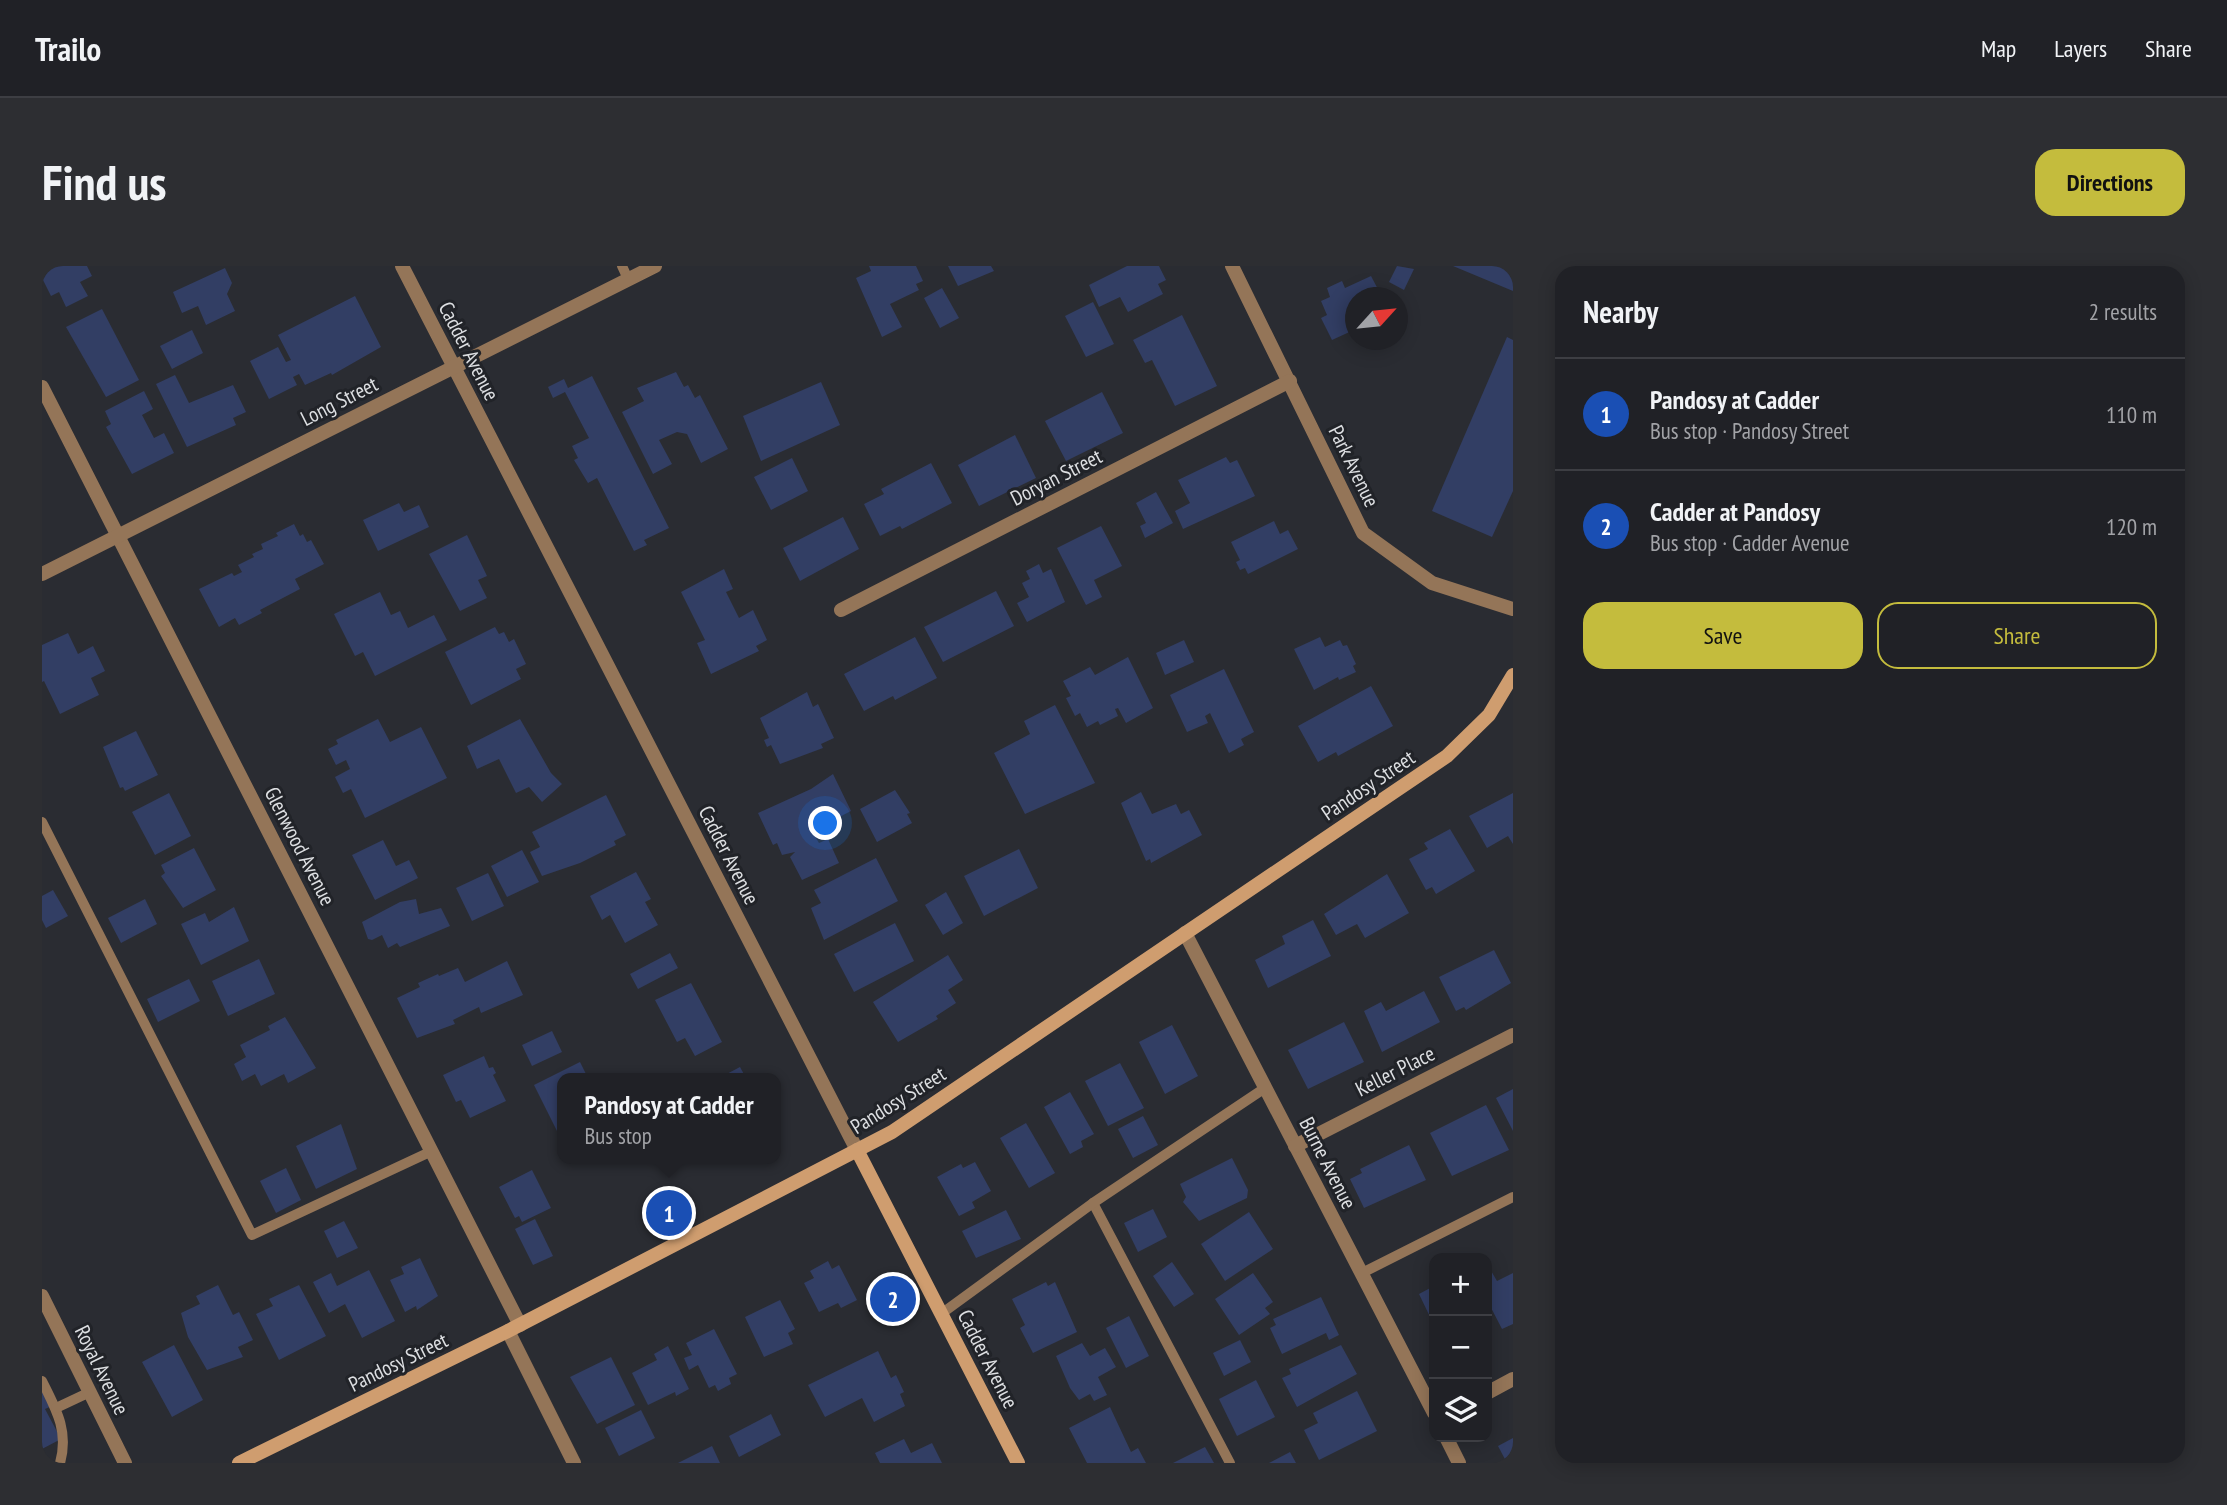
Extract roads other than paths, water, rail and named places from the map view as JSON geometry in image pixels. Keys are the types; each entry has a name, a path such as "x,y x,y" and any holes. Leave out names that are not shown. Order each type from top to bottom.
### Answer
{"main road":[{"name":"Pandosy Street","path":"239,1463 514,1328 892,1132 1447,756 1489,715 1513,675"},
{"name":"Cadder Avenue","path":"857,1150 1018,1463"}],"street":[{"name":"Cadder Avenue","path":"402,266 857,1150"},
{"name":"Long Street","path":"42,574 454,367 625,273 654,266"},
{"name":"Park Avenue","path":"1232,266 1363,533 1432,583 1513,609"},
{"name":"Doryan Street","path":"841,610 1290,381"},
{"name":"Glenwood Avenue","path":"42,387 432,1151 574,1463"},
{"name":"Burne Avenue","path":"1185,933 1429,1403"},
{"name":"Keller Place","path":"1295,1146 1513,1035"},
{"name":"Royal Avenue","path":"42,1296 125,1463"},
{"path":"1492,1390 1513,1379"},
{"path":"1448,1442 1459,1463"}],"lane":[{"path":"42,822 252,1235 432,1151"},
{"path":"941,1314 1093,1203 1265,1088"},
{"path":"1362,1273 1513,1197"},
{"path":"1093,1203 1230,1463"},
{"path":"42,1381 62,1420 65,1446 60,1463"},
{"path":"56,1408 90,1392"}],"place":[{"name":"Pandosy at Cadder","path":"669,1213"},
{"name":"Cadder at Pandosy","path":"893,1299"}]}
